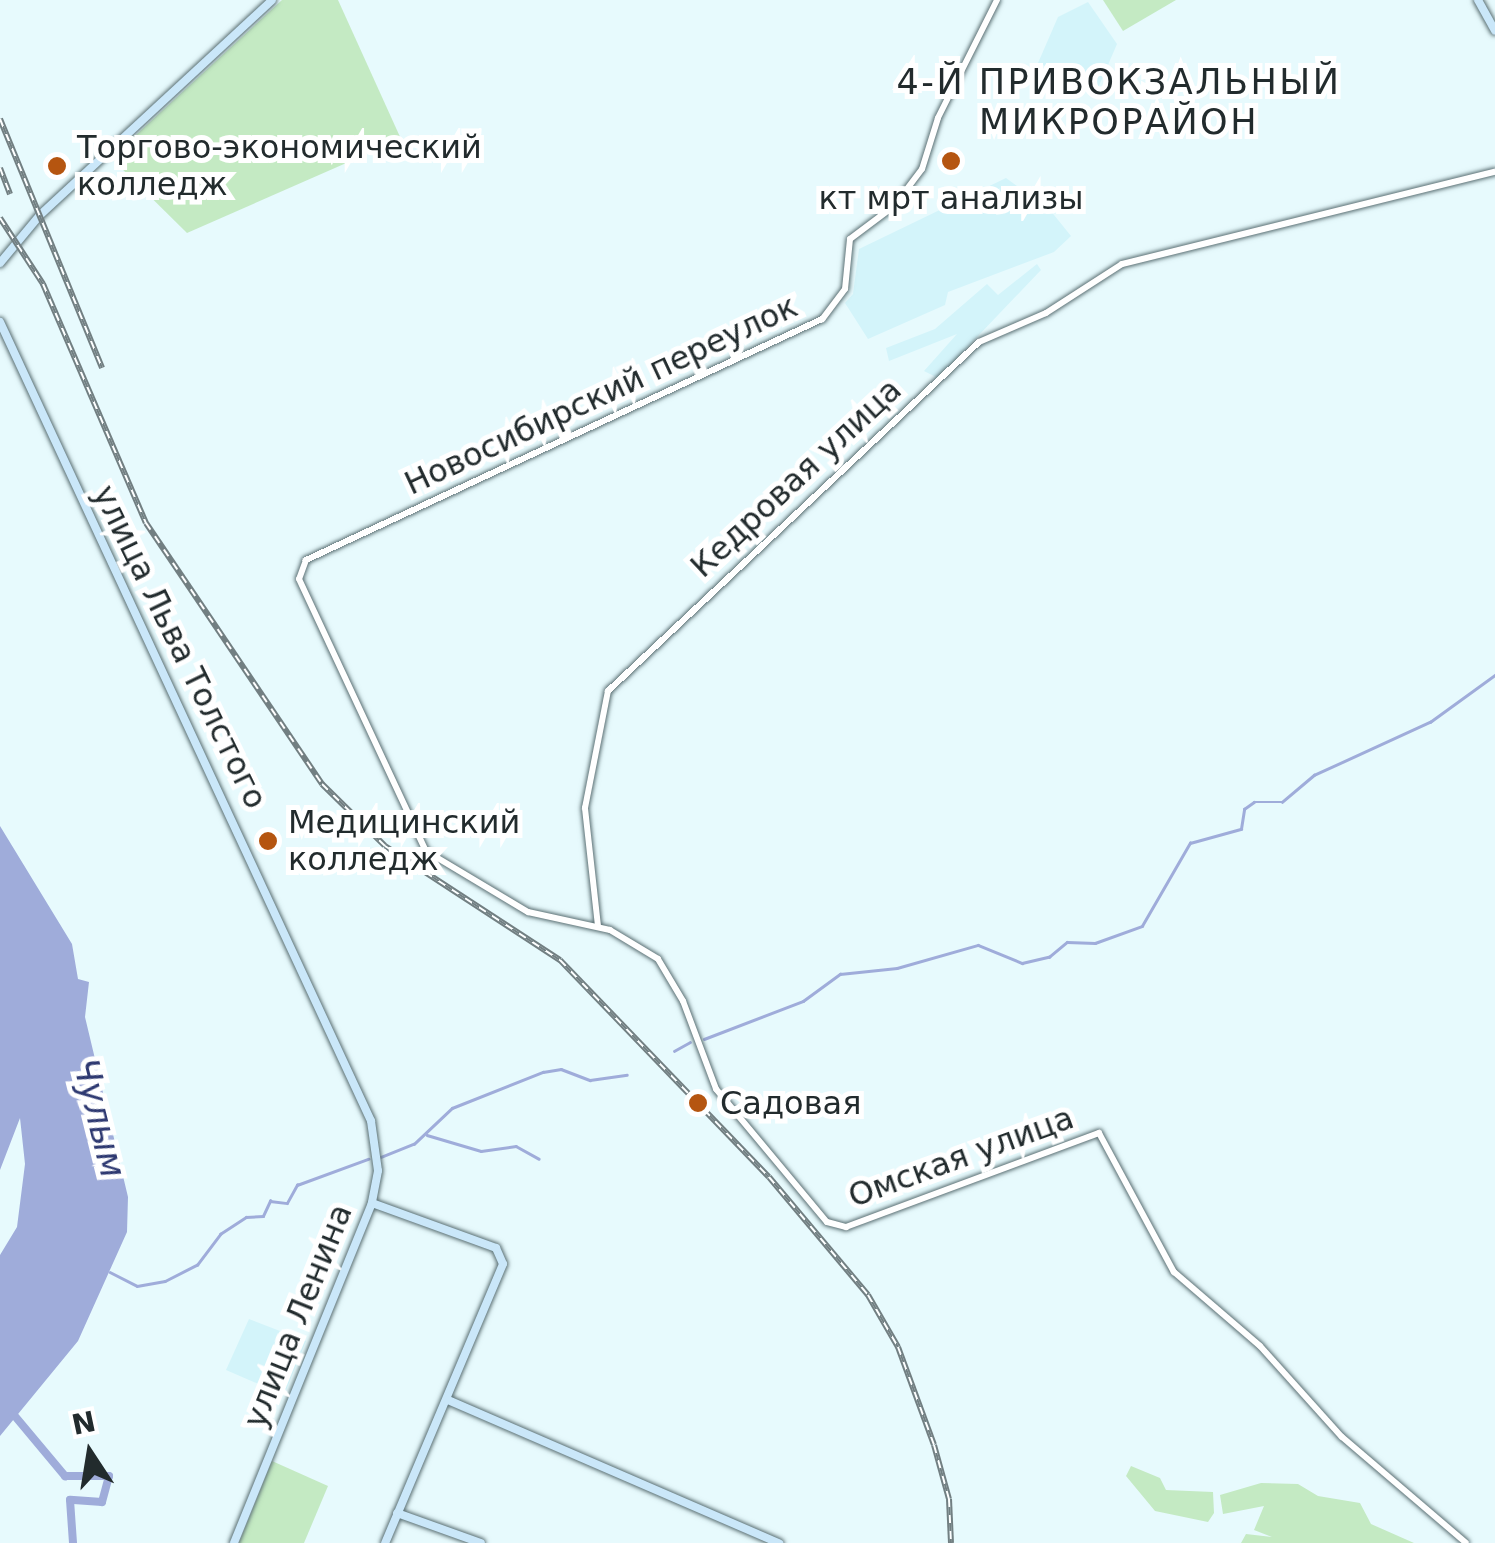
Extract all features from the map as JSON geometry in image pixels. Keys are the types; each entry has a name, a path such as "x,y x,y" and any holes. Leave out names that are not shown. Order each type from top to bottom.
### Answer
{"main road":[{"path":"0,263 40,215 272,0"},
{"path":"1478,0 1495,31"},
{"name":"улица Льва Толстого","path":"0,322 366,1103"},
{"name":"улица Ленина","path":"234,1543 372,1203 378,1159 366,1103"},
{"path":"372,1203 503,1251 504,1264 385,1543"},
{"path":"448,1400 780,1543"},
{"path":"398,1514 481,1543"}],"street":[{"name":"Новосибирский переулок","path":"598,926 528,912 426,851 299,568 822,319 845,289 850,239 909,188 930,152 936,126 997,0"},
{"name":"Кедровая улица","path":"598,926 585,808 611,688 986,337 1046,313 1122,264 1495,172"},
{"name":"Омская улица","path":"598,926 664,966 723,1099 827,1222 841,1228 1099,1133 1174,1272 1260,1346 1354,1449 1466,1543"}],"shaded area":[{"path":"1088,2 1117,44 1098,88 1038,63 1058,17"},
{"path":"1006,178 1050,210 1071,236 1054,252 948,292 945,305 868,339 845,303 853,294 859,249"},
{"path":"1037,264 1041,270 938,378 924,371 957,334 889,361 886,348 935,329 987,284 998,295"},
{"path":"249,1319 306,1341 284,1395 226,1370"}],"green space":[{"path":"282,0 338,0 401,139 187,233 111,158"},
{"path":"1103,0 1176,0 1123,31"},
{"path":"272,1461 328,1486 304,1543 239,1543"},
{"path":"1131,1466 1160,1478 1166,1490 1213,1492 1214,1513 1208,1522 1155,1511 1126,1476"},
{"path":"1261,1483 1298,1484 1318,1496 1360,1503 1371,1524 1414,1543 1241,1543 1246,1534 1272,1537 1254,1530 1264,1506 1223,1514 1220,1495"}],"water":[{"name":"Чулым","path":"0,826 72,944 78,979 89,982 85,1017 128,1197 127,1232 78,1341 0,1436 0,1255 17,1227 25,1164 20,1118 0,1170"}],"waterway":[{"path":"704,1039 803,1001 840,974 897,968 978,945 1022,963 1049,957 1067,942 1095,943 1142,926 1190,843 1241,829 1244,809 1254,802 1282,802 1314,775 1430,722 1495,675"},
{"path":"674,1051 690,1042"},
{"path":"381,1157 414,1144 452,1108 543,1072 561,1069 590,1080 627,1075"},
{"path":"427,1135 481,1151 516,1146 539,1159"},
{"path":"110,1272 137,1286 165,1281 197,1265 220,1234 246,1217 263,1216 270,1201 287,1203 297,1185 368,1159"},
{"path":"14,1415 65,1476 109,1476 102,1502 70,1500 73,1543"}],"railway":[{"path":"0,119 102,368"},
{"path":"0,168 10,194"},
{"path":"0,218 43,284 146,523 322,784 385,846 560,960 769,1177 868,1295 898,1347 934,1445 949,1499 951,1543"}],"place":[{"name":"кт мрт анализы","path":"951,161"},
{"name":"Торгово-экономический колледж","path":"57,166"},
{"name":"Медицинский колледж","path":"268,841"},
{"name":"Садовая","path":"698,1103"}],"district":[{"name":"4-Й ПРИВОКЗАЛЬНЫЙ МИКРОРАЙОН","path":"1119,102"}]}
